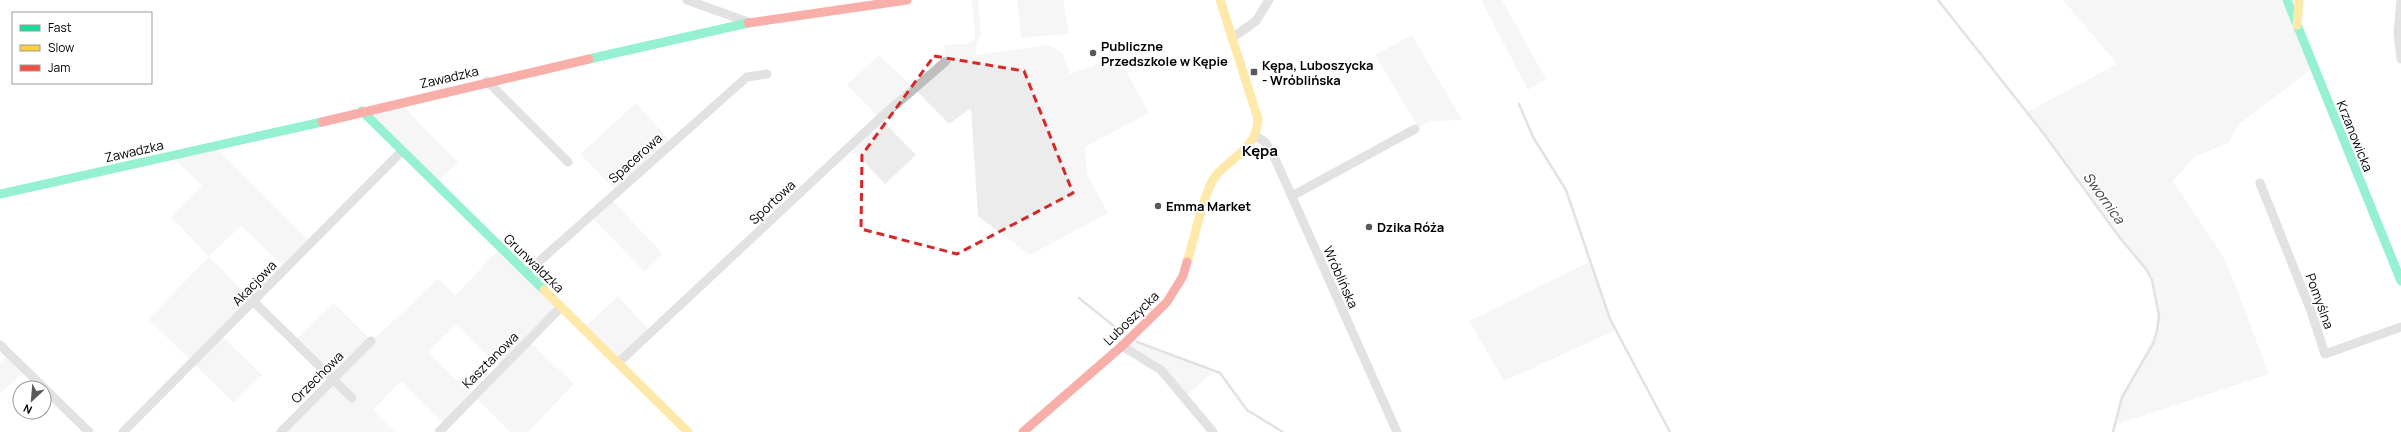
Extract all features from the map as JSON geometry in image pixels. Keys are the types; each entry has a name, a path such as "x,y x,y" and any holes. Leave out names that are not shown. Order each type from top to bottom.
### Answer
{"street":[{"path":"687,0 748,22"},
{"name":"Zawadzka","path":"0,194 748,22 907,0"},
{"path":"1220,0 1258,119 1256,136"},
{"path":"1232,38 1256,21 1269,0"},
{"name":"Krzanowicka","path":"2287,0 2313,68 2401,281"},
{"path":"2297,25 2299,0"},
{"path":"2401,0 2398,33 2401,59"},
{"name":"Sportowa","path":"618,363 878,120 946,61"},
{"name":"Spacerowa","path":"526,273 746,77 767,74"},
{"path":"487,81 568,162"},
{"name":"Grunwaldzka","path":"362,111 688,432"},
{"path":"1292,196 1414,129"},
{"name":"Wróblińska","path":"1256,136 1265,142 1272,152 1397,432"},
{"name":"Luboszycka","path":"1023,432 1122,346 1154,316 1178,287 1187,264 1211,182 1216,174 1249,146 1256,136"},
{"name":"Akacjowa","path":"123,432 254,302 402,150"},
{"name":"Pomyślna","path":"2260,183 2312,311 2325,354 2401,327"},
{"path":"254,302 352,398"},
{"name":"Kasztanowa","path":"439,432 561,308"},
{"name":"Orzechowa","path":"281,432 371,341"},
{"path":"0,345 89,432"},
{"path":"1122,346 1161,370 1213,432"}],"highlighted area":[{"path":"934,56 1024,71 1073,193 957,254 861,229 862,155"}],"shaded area":[{"path":"972,0 978,0 981,35 979,36 976,46 976,55 1049,45 1063,54 1070,74 1118,56 1149,113 1085,147 1087,174 1108,213 1030,255 978,216 971,108 949,124 915,89 881,119 916,155 885,184 850,147 880,118 847,85 879,55 914,88 946,61 944,45 971,43 975,36"},
{"path":"1017,0 1063,0 1069,34 1021,38"},
{"path":"1481,0 1502,0 1546,79 1528,90"},
{"path":"2063,0 2287,0 2313,68 2238,125 2229,142 2195,157 2173,181 2225,259 2269,374 2115,425 2122,397 2157,331 2159,316 2152,280 2146,269 2120,238 2027,112 2117,64"},
{"path":"1412,35 1462,120 1430,121 1418,127 1375,55"},
{"path":"399,102 458,162 436,183 362,111"},
{"path":"636,103 672,143 617,192 580,154"},
{"path":"215,146 311,243 286,269 241,226 209,256 254,302 221,335 262,375 234,403 148,319 209,257 171,217 202,186 171,156"},
{"path":"610,198 663,254 645,272 590,216"},
{"path":"500,248 561,307 528,340 574,384 528,432 510,432 476,398 498,365 456,325 428,352 470,393 446,425 401,381 373,410 395,432 281,432 332,381 294,342 334,303 372,341 438,279 456,295"},
{"path":"1589,262 1616,330 1504,381 1469,321"},
{"path":"618,296 651,332 618,363 583,329"},
{"path":"1131,337 1213,373 1184,397 1161,370 1122,346"},
{"path":"6,356 22,374 15,380 12,380 12,383 0,394 0,363"}],"waterway":[{"name":"Swornica","path":"1938,0 2044,134 2120,238 2146,269 2152,280 2159,316 2157,331 2153,344 2122,397 2113,432"},
{"path":"1519,104 1533,137 1566,190 1610,319 1670,432"},
{"path":"1079,298 1120,331"},
{"path":"1137,342 1220,373 1247,410 1283,432"}],"traffic: fast":[{"path":"2287,0 2401,281"},
{"path":"589,59 748,23"},
{"path":"362,111 544,290"},
{"path":"0,194 322,122"}],"traffic: slow":[{"path":"1187,262 1212,181 1217,174 1244,150 1254,137 1257,129 1258,119 1220,0"},
{"path":"2297,25 2299,0"},
{"path":"544,290 688,432"}],"traffic: jam":[{"path":"748,23 907,0"},
{"path":"322,122 589,59"},
{"path":"1023,432 1122,346 1167,302 1183,276 1187,262"}],"place":[{"name":"Publiczne Przedszkole w Kępie","path":"1093,53"},
{"name":"Kępa, Luboszycka - Wróblińska","path":"1254,72"},
{"name":"Emma Market","path":"1158,206"},
{"name":"Dzika Róża","path":"1369,227"}],"district":[{"name":"Kępa","path":"1260,151"}]}
